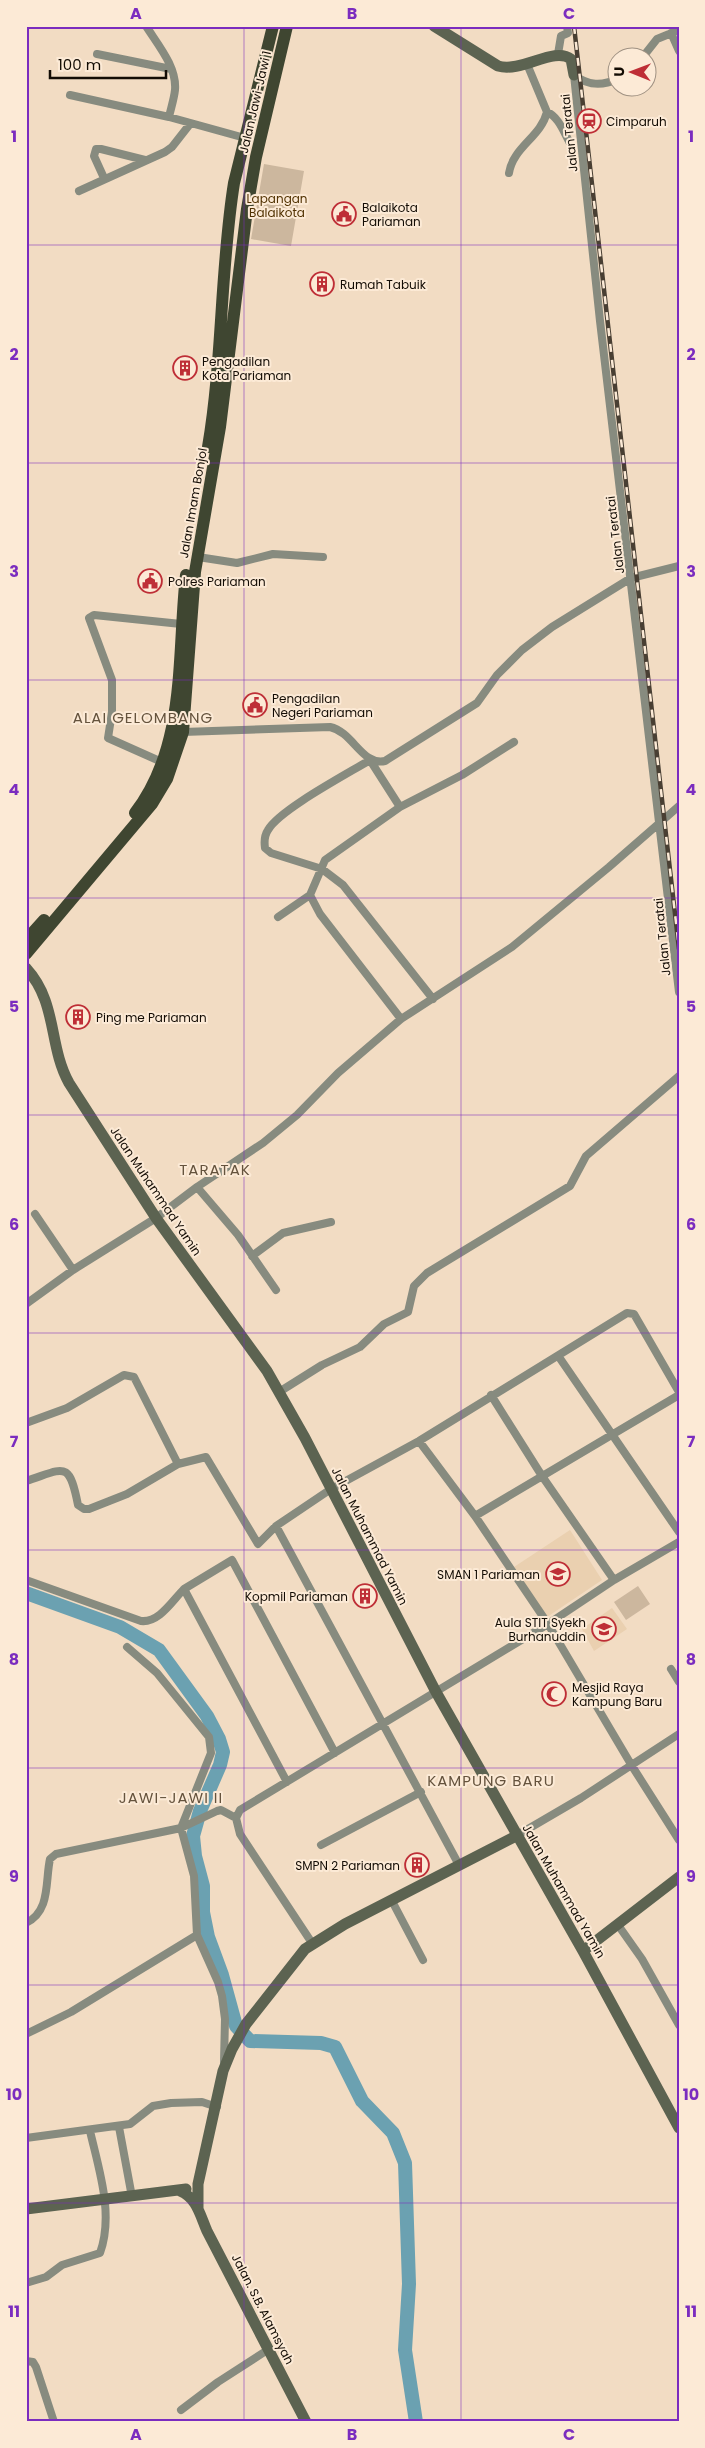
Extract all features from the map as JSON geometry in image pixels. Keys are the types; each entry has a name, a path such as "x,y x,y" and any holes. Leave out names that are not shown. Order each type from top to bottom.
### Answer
{"main road":[{"name":"Jalan Jawi-Jawi 1","path":"234,182 272,26"},
{"name":"Jalan Jawi-Jawi 1","path":"252,185 287,26"},
{"path":"264,62 278,67"},
{"path":"234,182 252,185"},
{"name":"Jalan Imam Bonjol","path":"226,341 225,246 234,182"},
{"name":"Jalan Imam Bonjol","path":"26,954 115,843 151,790 164,763 182,686 198,557 210,435 252,185"},
{"path":"230,207 247,209"},
{"name":"Jalan Imam Bonjol","path":"26,940 160,792 175,760 183,732 181,624 201,513"}],"street":[{"path":"146,26 171,69 175,89 170,117"},
{"path":"434,26 498,66 511,68 558,52 572,59 574,75 584,82 592,84 608,82"},
{"path":"558,52 561,36 568,33 567,26"},
{"path":"650,48 658,39 675,31 679,51"},
{"path":"97,54 171,69"},
{"path":"527,64 547,112 552,114 558,122 570,143"},
{"name":"Jalan Teratai","path":"574,75 600,321 679,992"},
{"path":"70,95 170,117 245,138"},
{"path":"509,173 510,165 517,152 539,129 547,112"},
{"path":"79,191 104,178 158,156 172,147 190,124"},
{"path":"104,178 94,156 96,150 101,148 145,160"},
{"path":"198,557 237,563 269,554 323,557"},
{"path":"434,999 353,895 322,868 271,853 265,848 263,838 269,828 302,801 370,760 378,762 393,757 477,703 497,674 522,650 552,627 631,578 679,566"},
{"path":"164,763 108,738 112,712 112,680 89,618 94,615 181,624"},
{"path":"183,732 330,727 339,729 347,734 370,760 400,807"},
{"path":"278,917 310,895 325,860 400,807 462,775 514,742"},
{"path":"26,1304 73,1270 156,1218 197,1187 263,1143 297,1115 338,1073 402,1019 512,947 679,806"},
{"path":"310,895 313,904 320,914 402,1019"},
{"name":"Jalan Muhammad Yamin","path":"26,968 42,988 47,1000 62,1071 89,1117 156,1218 267,1371 331,1489 436,1692 525,1852 583,1951 679,2128"},
{"path":"279,1392 322,1365 360,1347 384,1324 408,1312 414,1286 427,1273 570,1186 586,1156 679,1076"},
{"path":"197,1187 238,1235 276,1290"},
{"path":"35,1214 73,1270"},
{"path":"252,1256 283,1232 331,1222"},
{"path":"26,1481 51,1471 60,1470 68,1473 73,1480 78,1505 84,1509 89,1509 127,1494 178,1464 207,1458 258,1544 276,1526 331,1489 418,1441 491,1395 559,1357 631,1313 634,1314 679,1393 475,1516"},
{"path":"559,1357 679,1532"},
{"path":"26,1424 66,1408 129,1374 134,1377 178,1464"},
{"path":"491,1395 542,1476 614,1580"},
{"path":"418,1441 475,1516 548,1624 632,1766 679,1840"},
{"path":"276,1526 459,1865"},
{"path":"236,1818 246,1804 287,1782 382,1725 548,1624 614,1580 679,1542"},
{"path":"26,1580 141,1622 148,1622 155,1619 184,1589 232,1560 335,1753"},
{"path":"184,1589 287,1782"},
{"path":"127,1648 157,1673 209,1736 211,1743 211,1754 182,1828 194,1876 198,1935 222,1996 225,2045 217,2107 198,2187 198,2209"},
{"path":"671,1669 679,1682"},
{"path":"223,2071 232,2049 246,2024 305,1948 459,1865 504,1843 632,1766 679,1734"},
{"path":"321,1845 421,1792"},
{"path":"26,1923 34,1919 43,1907 49,1865 53,1856 182,1828 221,1810 236,1818 240,1834 312,1943"},
{"path":"504,1843 520,1847 525,1852"},
{"path":"583,1951 679,1877"},
{"path":"392,1901 423,1960"},
{"path":"618,1925 642,1959 679,2025"},
{"path":"26,2034 71,2012 198,1935"},
{"path":"26,2138 90,2132 119,2127 134,2122 146,2110 158,2105 189,2101 217,2107"},
{"path":"119,2127 132,2197"},
{"path":"26,2284 46,2277 62,2265 100,2253 104,2239 106,2200 90,2132"},
{"path":"26,2209 180,2191 189,2187 203,2167"},
{"path":"180,2191 194,2201 198,2209"},
{"name":"Jalan. S.B. Alamsyah","path":"198,2209 207,2231 306,2422"},
{"path":"182,2410 218,2382 269,2350"},
{"path":"26,2361 33,2362 36,2367 54,2422"}],"shaded area":[{"name":"SMAN 1 Pariaman","path":"570,1530 602,1580 547,1617 514,1567"},
{"name":"Aula STIT Syekh Burhanuddin","path":"612,1608 627,1629 594,1651 582,1629"}],"green space":[{"name":"Lapangan Balaikota","path":"264,164 304,171 291,246 251,239"},
{"path":"638,1586 650,1604 626,1620 614,1602"}],"waterway":[{"path":"26,1593 120,1627 159,1650 207,1716 219,1739 223,1752 220,1765 200,1811 193,1836 195,1856 203,1886 203,1912 208,1937 222,1975 236,2026 250,2041 321,2043 335,2047 362,2101 393,2133 405,2163 409,2284 405,2350 416,2422"}],"railway":[{"path":"574,26 679,949"}],"place":[{"name":"Cimparuh","path":"589,121"},
{"name":"Balaikota Pariaman","path":"344,214"},
{"name":"Rumah Tabuik","path":"322,284"},
{"name":"Pengadilan Kota Pariaman","path":"185,368"},
{"name":"Polres Pariaman","path":"150,581"},
{"name":"Pengadilan Negeri Pariaman","path":"255,705"},
{"name":"Ping me Pariaman","path":"78,1017"},
{"name":"SMAN 1 Pariaman","path":"558,1574"},
{"name":"Kopmil Pariaman","path":"365,1596"},
{"name":"Aula STIT Syekh Burhanuddin","path":"604,1629"},
{"name":"Mesjid Raya Kampung Baru","path":"554,1694"},
{"name":"SMPN 2 Pariaman","path":"417,1865"}],"district":[{"name":"ALAI GELOMBANG","path":"143,717"},
{"name":"TARATAK","path":"215,1169"},
{"name":"KAMPUNG BARU","path":"491,1780"},
{"name":"JAWI-JAWI II","path":"171,1797"}]}
